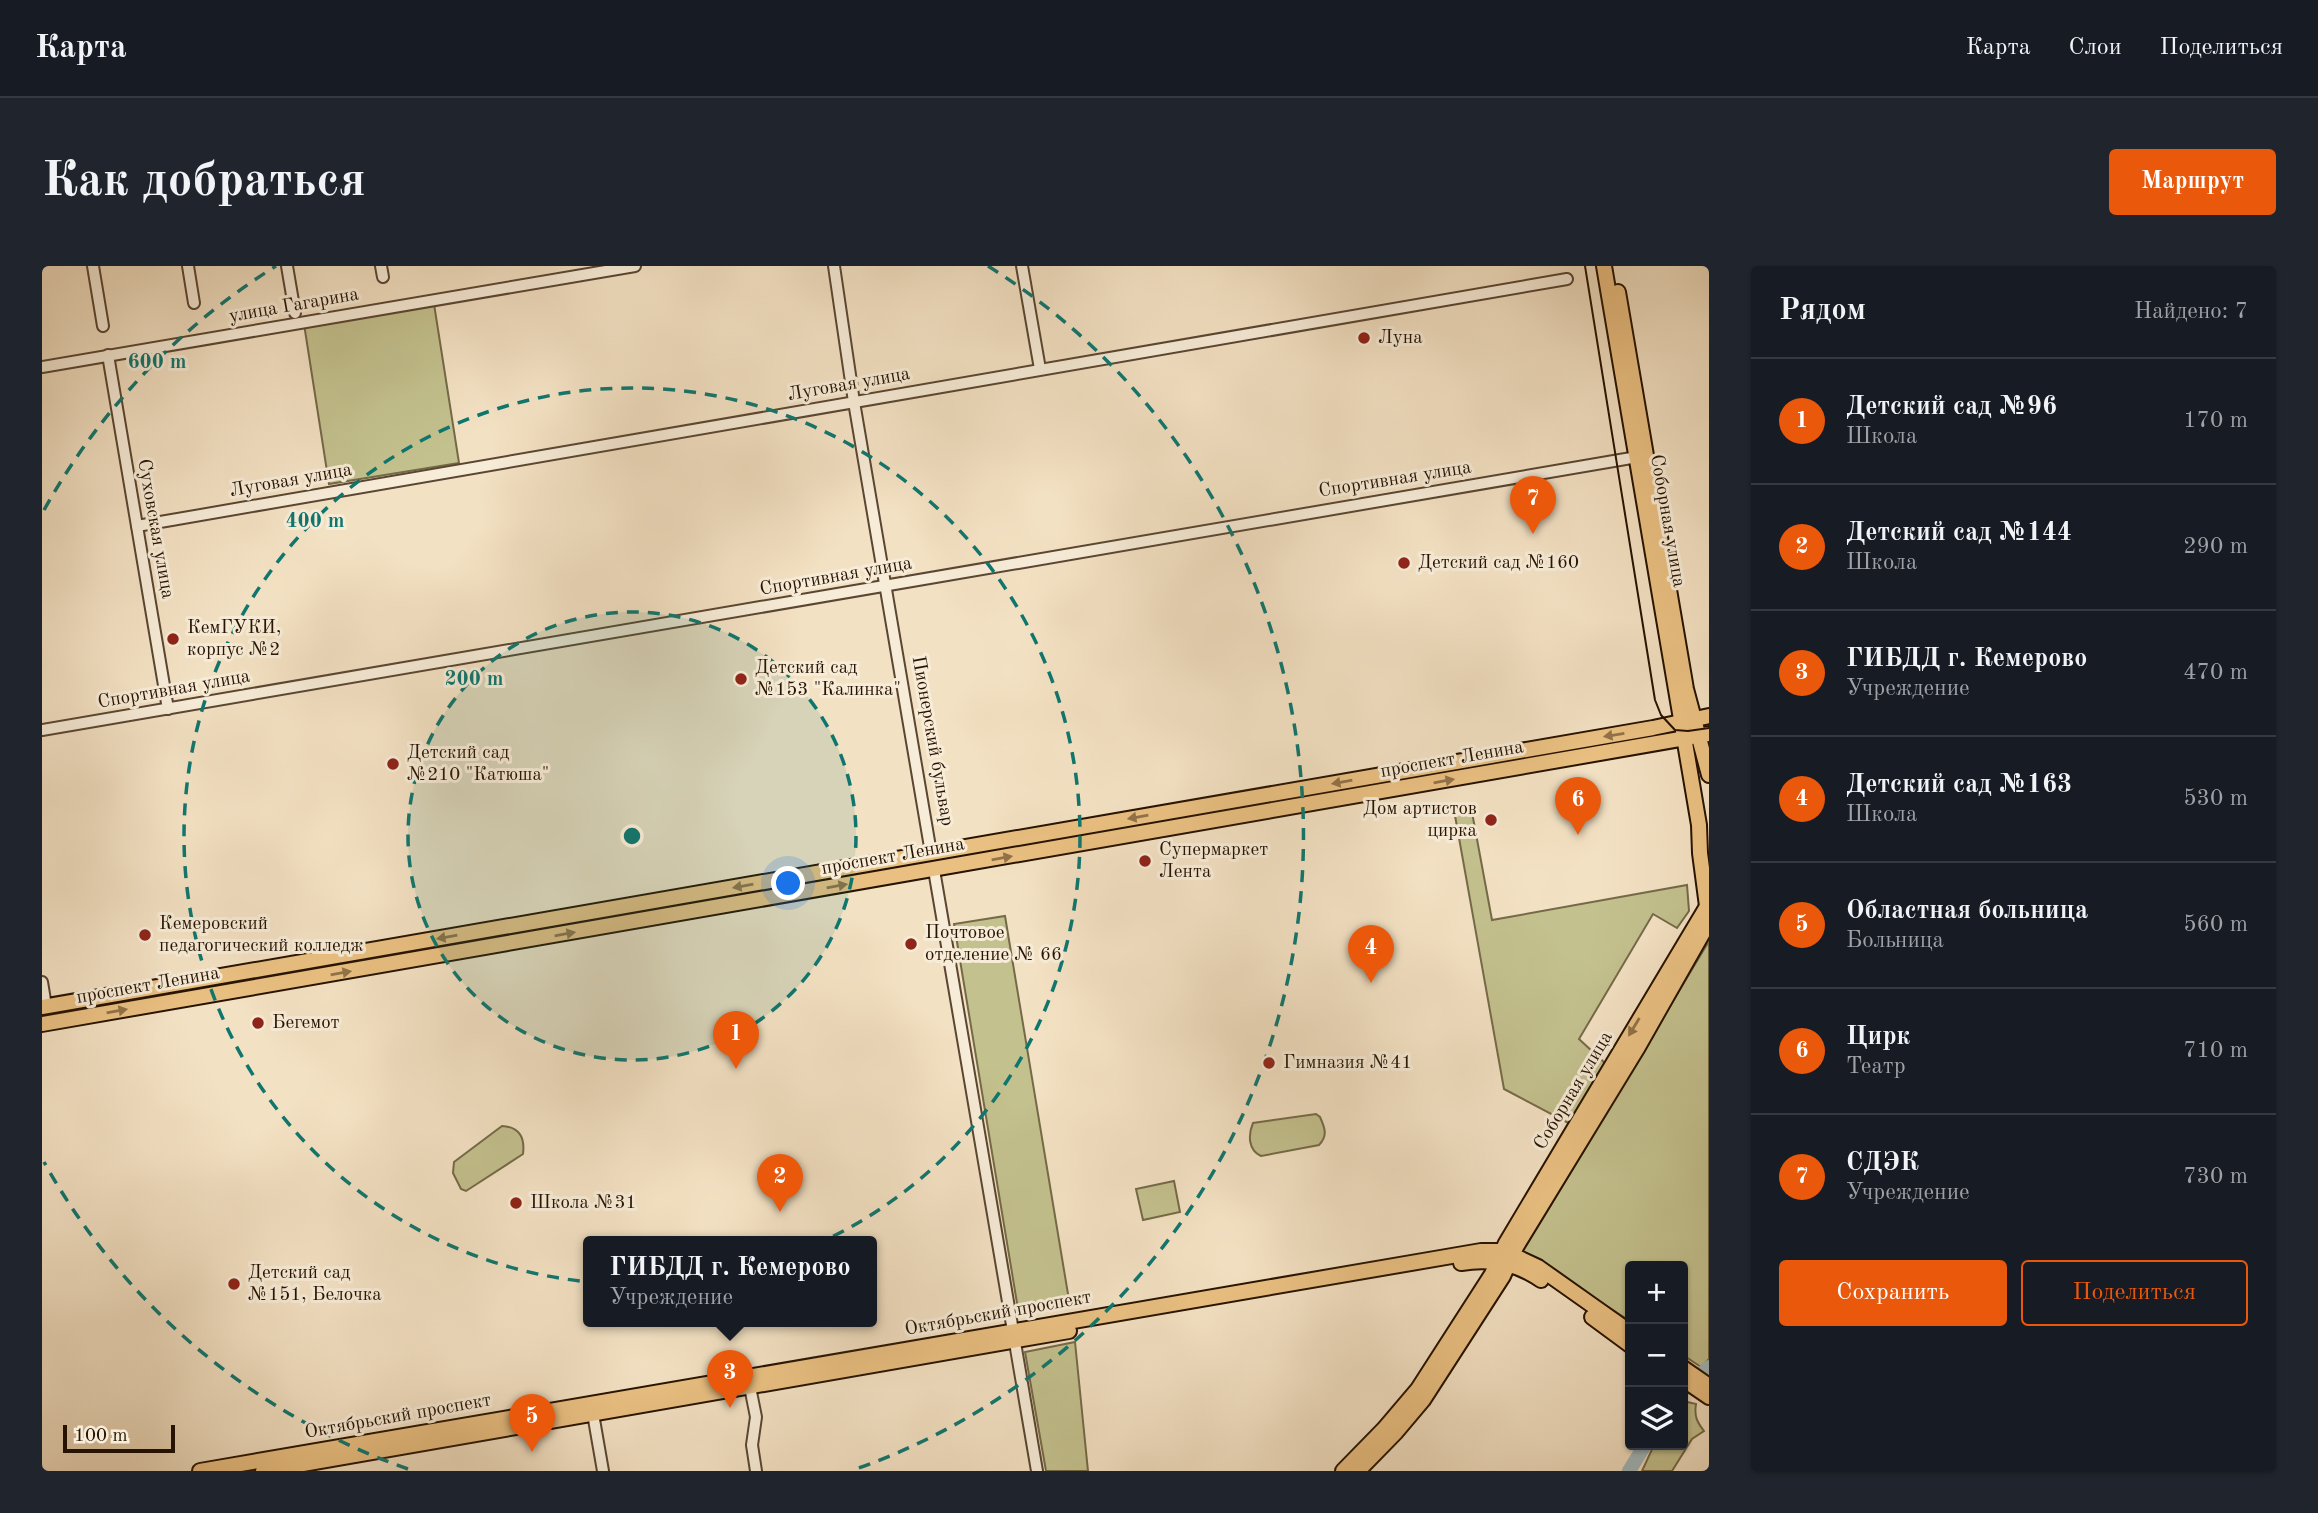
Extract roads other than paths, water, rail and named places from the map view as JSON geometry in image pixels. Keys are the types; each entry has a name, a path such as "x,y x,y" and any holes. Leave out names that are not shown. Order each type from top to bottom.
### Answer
{"main road":[{"name":"Соборная улица","path":"1610,270 1642,456 1695,718 1705,734 1709,775"},
{"name":"Соборная улица","path":"1506,1258 1506,1243 1708,904 1700,853 1699,825 1684,738 1695,718"},
{"name":"проспект Ленина","path":"44,1006 1653,728 1695,718"},
{"name":"проспект Ленина","path":"46,1024 1705,734"},
{"name":"Соборная улица","path":"1699,825 1709,848"},
{"name":"Пионерский бульвар","path":"931,853 934,870"},
{"name":"Соборная улица","path":"1506,1258 1709,922"},
{"path":"483,932 488,947"},
{"path":"44,1006 46,1024"},
{"name":"Октябрьский проспект","path":"264,1471 592,1409 750,1387 1466,1253 1506,1258"},
{"path":"1506,1258 1538,1267 1625,1328"},
{"path":"1506,1258 1534,1275 1625,1341"},
{"path":"1343,1471 1418,1389 1506,1258"},
{"path":"1358,1471 1423,1400 1506,1258"},
{"name":"Октябрьский проспект","path":"200,1471 592,1409 1015,1336"},
{"path":"1688,1371 1709,1386"},
{"path":"1688,1383 1709,1397"}],"street":[{"path":"93,266 103,326"},
{"path":"188,266 194,303"},
{"path":"287,266 295,313"},
{"name":"улица Гагарина","path":"42,367 635,266"},
{"name":"Пионерский бульвар","path":"834,266 854,402 931,853"},
{"path":"1022,266 1040,369"},
{"name":"Луговая улица","path":"137,526 1567,278"},
{"name":"Суховская улица","path":"108,355 168,709"},
{"name":"Спортивная улица","path":"42,730 1642,456"},
{"name":"Пионерский бульвар","path":"934,870 1037,1471"},
{"path":"42,982 44,1006"},
{"path":"750,1387 755,1417 752,1445 756,1471"},
{"path":"592,1409 603,1471"}],"waterway":[{"path":"1686,1387 1709,1367"},
{"path":"1629,1471 1642,1450"}],"tram line":[{"path":"1585,266 1655,700 1661,715 1675,730 1709,728"}],"place":[{"name":"Луна","path":"1364,338"},
{"name":"СДЭК","path":"1533,534"},
{"name":"Детский сад №160","path":"1404,563"},
{"name":"КемГУКИ, корпус №2","path":"173,639"},
{"name":"Детский сад №153 \"Калинка\"","path":"741,679"},
{"name":"Детский сад №210 \"Катюша\"","path":"393,764"},
{"name":"Дом артистов цирка","path":"1491,820"},
{"name":"Цирк","path":"1578,835"},
{"name":"Супермаркет Лента","path":"1145,861"},
{"name":"Кемеровский педагогический колледж","path":"145,935"},
{"name":"Почтовое отделение № 66","path":"911,944"},
{"name":"Детский сад №163","path":"1371,983"},
{"name":"Бегемот","path":"258,1023"},
{"name":"Гимназия №41","path":"1269,1063"},
{"name":"Детский сад №96","path":"736,1069"},
{"name":"Школа №31","path":"516,1203"},
{"name":"Детский сад №144","path":"780,1212"},
{"name":"Детский сад №151, Белочка","path":"234,1284"},
{"name":"ГИБДД г. Кемерово","path":"730,1408"},
{"name":"Областная больница","path":"532,1452"}]}
